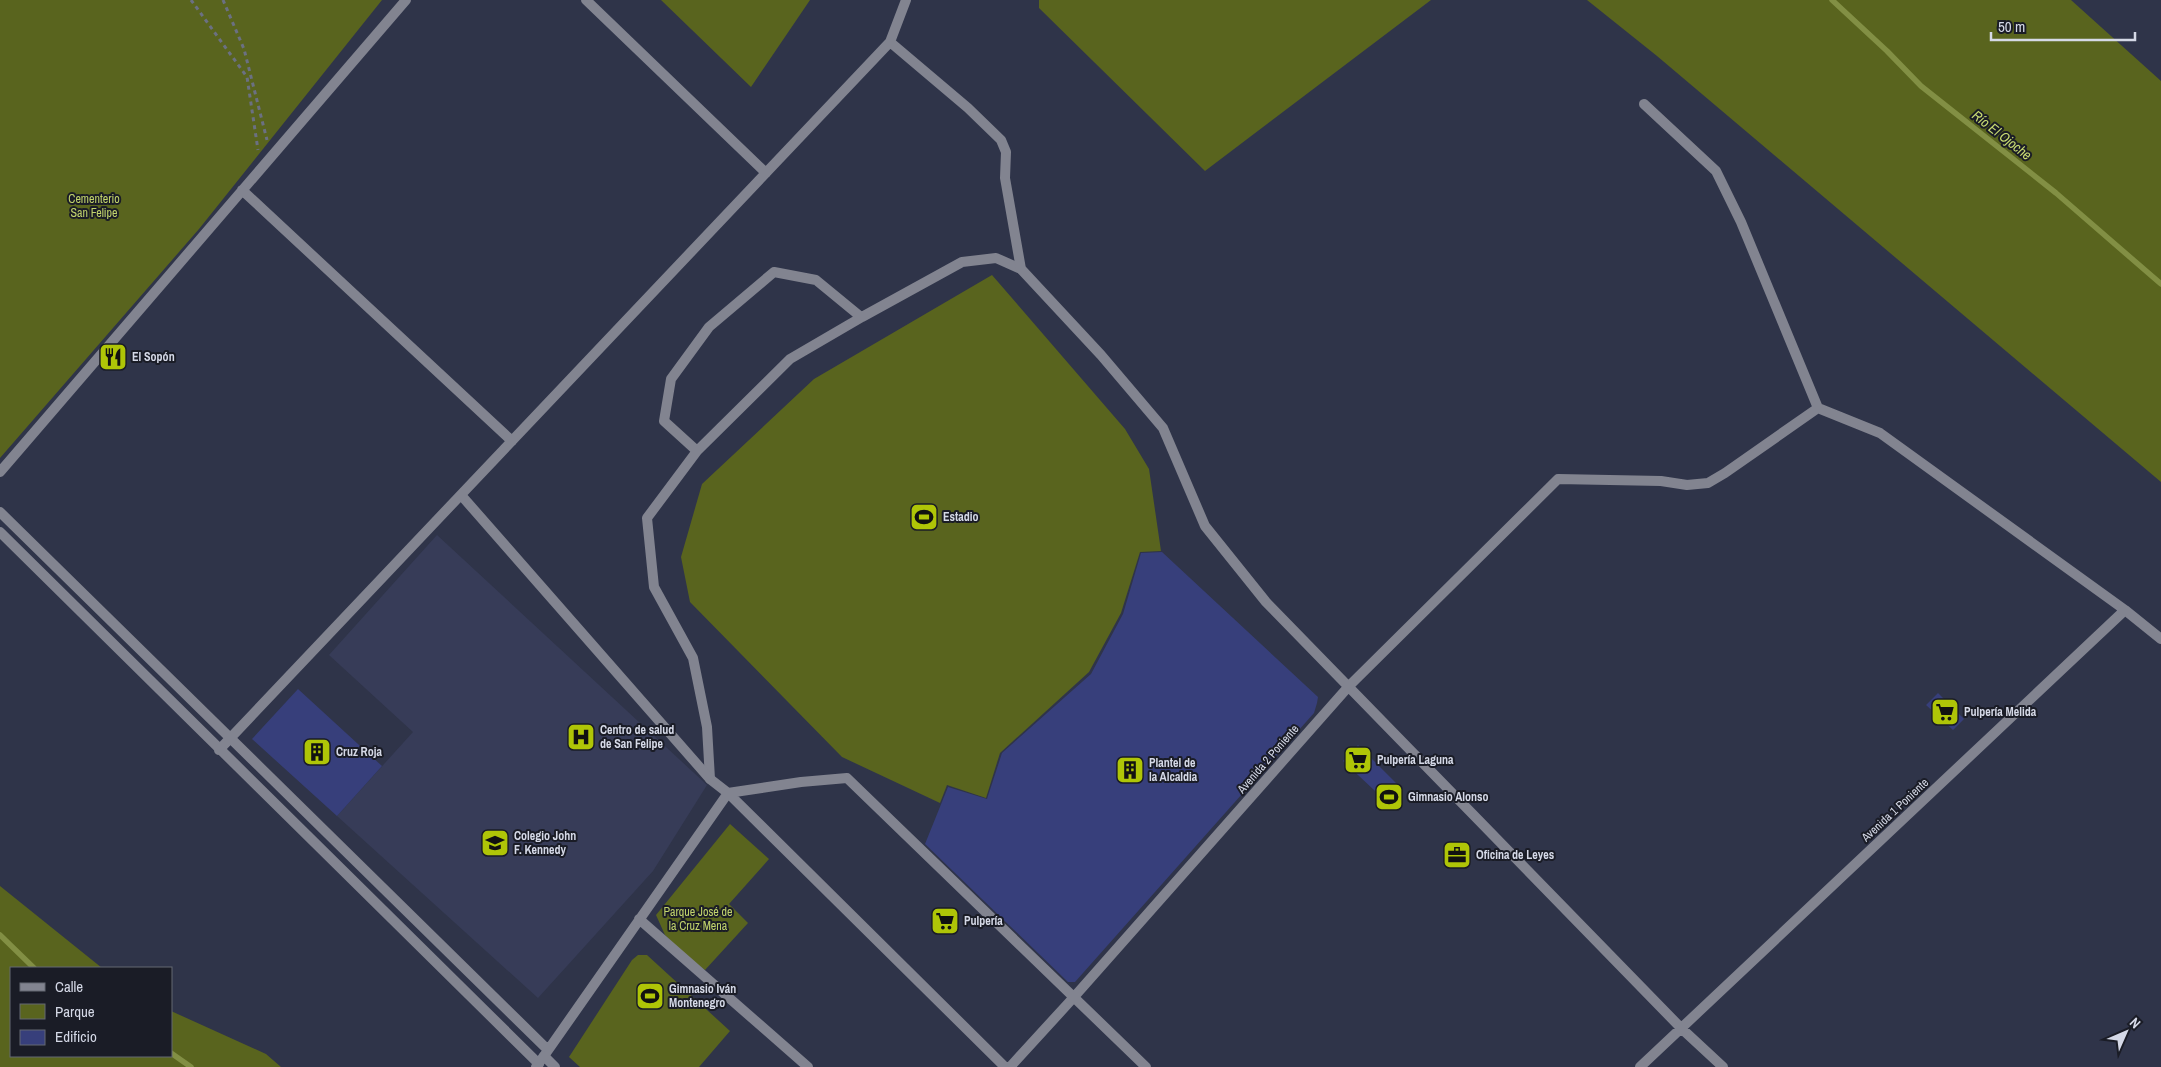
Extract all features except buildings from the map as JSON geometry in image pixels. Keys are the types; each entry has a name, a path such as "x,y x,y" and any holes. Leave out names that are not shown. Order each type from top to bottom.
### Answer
{"street":[{"path":"0,472 406,0"},
{"path":"586,0 766,173"},
{"path":"219,750 890,42 906,0"},
{"path":"890,42 968,108 1001,140 1006,152 1005,178 1021,269"},
{"path":"1644,104 1716,171 1741,222 1818,408 1880,433 2125,610 2161,639"},
{"path":"242,190 512,441"},
{"path":"710,779 707,727 693,658 654,587 647,518 697,451 790,359 861,317 962,262 996,258 1021,269 1101,354 1163,428 1205,526 1266,602 1681,1028 1723,1067"},
{"path":"697,451 664,421 670,379 709,327 774,272 816,280 861,317"},
{"name":"Avenida 2 Poniente","path":"1010,1067 1349,686 1558,479 1661,482 1687,485 1708,483 1818,408"},
{"path":"461,495 710,779 728,794 1005,1067"},
{"path":"0,512 230,738 542,1059"},
{"path":"0,532 219,750 542,1059 555,1067"},
{"name":"Avenida 1 Poniente","path":"1640,1067 2125,610"},
{"path":"542,1059 728,794 801,782 847,778 1146,1067"},
{"path":"639,919 808,1067"}],"path":[{"path":"191,0 247,77 261,168"},
{"path":"223,0 244,49 271,157"}],"shaded area":[{"path":"437,535 707,785 653,871 538,998 337,816 413,732 329,655"}],"green space":[{"name":"Cementerio San Felipe","path":"0,0 382,0 199,229 0,458"},
{"path":"661,0 810,0 751,87"},
{"path":"1039,0 1431,0 1205,171 1039,8"},
{"path":"1587,0 2071,0 2161,81 2161,482 1657,56"},
{"name":"Estadio","path":"992,275 1125,429 1149,469 1161,551 1140,552 1121,613 1089,672 1000,753 986,798 947,785 940,803 842,757 690,602 681,557 702,484 814,379"},
{"name":"Parque José de la Cruz Mena","path":"730,824 769,859 729,904 748,923 705,970 686,956 665,935 656,915"},
{"path":"0,886 101,967 10,967 10,1057 172,1057 172,1011 266,1054 281,1067 0,1067"},
{"name":"Gimnasio Iván Montenegro","path":"638,955 647,955 730,1031 699,1067 580,1067 569,1057 632,960"}],"waterway":[{"name":"Río El Ojoche","path":"1832,0 1887,51 1921,86 2056,193 2161,284"},
{"path":"0,935 33,967"},
{"path":"172,1054 191,1067"}],"place":[{"name":"El Sopón","path":"113,357"},
{"name":"Estadio","path":"924,517"},
{"name":"Pulpería Melida","path":"1945,712"},
{"name":"Centro de salud de San Felipe","path":"581,737"},
{"name":"Cruz Roja","path":"317,752"},
{"name":"Pulpería Laguna","path":"1358,760"},
{"name":"Plantel de la Alcaldia","path":"1130,770"},
{"name":"Gimnasio Alonso","path":"1389,797"},
{"name":"Colegio John F. Kennedy","path":"495,843"},
{"name":"Oficina de Leyes","path":"1457,855"},
{"name":"Pulpería","path":"945,921"},
{"name":"Gimnasio Iván Montenegro","path":"650,996"}]}
